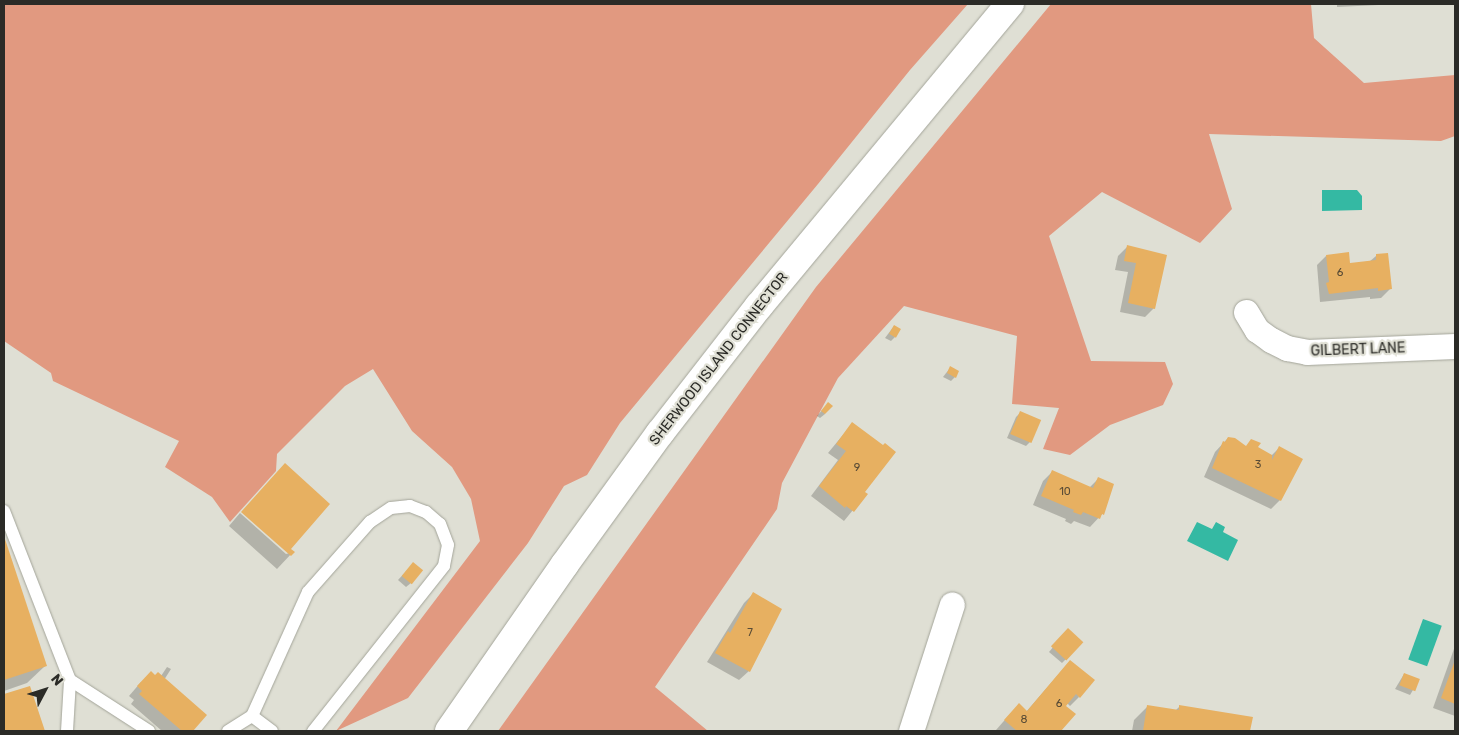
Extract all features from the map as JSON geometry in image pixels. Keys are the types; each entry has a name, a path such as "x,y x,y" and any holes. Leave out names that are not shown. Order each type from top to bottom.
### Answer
{"main road":[{"name":"SHERWOOD ISLAND CONNECTOR","path":"449,731 612,498 684,401 759,306 1010,4"}],"street":[{"name":"GILBERT LANE","path":"1246,312 1257,330 1271,340 1287,348 1308,352 1455,346"},
{"path":"911,731 952,604"}],"lane":[{"path":"228,731 252,716 308,592 370,522 391,508 410,506 426,512 440,524 448,545 444,566 312,731"},
{"path":"4,511 70,680 66,731"},
{"path":"70,680 149,731"},
{"path":"252,716 272,731"}],"shaded area":[{"path":"4,4 968,4 910,70 620,423 587,475 564,486 528,543 408,698 336,731 480,541 471,499 452,467 412,431 373,369 345,386 277,454 276,471 230,522 212,497 165,467 179,441 53,381 51,373 4,341"},
{"path":"1051,4 1311,4 1314,38 1364,83 1455,75 1455,136 1441,141 1209,134 1232,209 1200,243 1102,192 1049,236 1091,361 1165,362 1173,384 1163,405 1110,425 1070,455 1043,449 1059,408 1012,404 1017,336 904,306 838,378 782,483 777,509 655,687 708,731 498,731 816,287"}],"water":[{"path":"1322,190 1357,190 1362,196 1362,210 1322,211"},
{"path":"1197,522 1212,529 1216,522 1225,527 1223,532 1238,540 1228,561 1187,541"},
{"path":"1423,619 1442,626 1427,666 1408,659"}],"building":[{"path":"1127,245 1167,255 1155,309 1128,303 1136,263 1124,261"},
{"path":"1349,252 1350,263 1376,260 1376,254 1388,253 1392,289 1378,291 1378,288 1329,294 1326,283 1329,282 1326,255"},
{"path":"894,325 901,329 896,338 889,334"},
{"path":"950,366 959,371 956,378 947,373"},
{"path":"828,402 833,406 825,414 821,411"},
{"path":"1020,411 1041,420 1031,443 1010,434"},
{"path":"852,422 883,445 885,443 896,452 865,492 868,494 854,512 846,506 845,508 819,486 846,451 836,444"},
{"path":"1228,437 1235,438 1246,446 1251,439 1261,443 1258,447 1272,455 1272,460 1279,446 1303,459 1281,501 1212,468 1223,441 1225,442"},
{"path":"285,463 330,504 291,549 295,552 291,556 241,512"},
{"path":"1052,470 1093,488 1098,477 1114,484 1104,515 1102,514 1100,519 1083,512 1081,515 1073,512 1074,510 1041,496"},
{"path":"4,536 47,666 4,680"},
{"path":"413,562 423,570 412,584 402,576"},
{"path":"753,592 782,609 750,672 715,653 728,631 730,633"},
{"path":"1068,628 1083,642 1066,661 1051,646"},
{"path":"1070,660 1095,680 1080,698 1076,694 1066,706 1076,714 1061,731 1017,731 1004,720 1019,703 1027,711"},
{"path":"1455,660 1455,704 1441,698"},
{"path":"151,671 155,675 158,672 207,715 193,731 182,731 139,694 142,691 137,686"},
{"path":"1404,673 1420,679 1415,691 1399,685"},
{"path":"30,686 45,731 4,731 4,694"},
{"path":"1147,705 1179,710 1179,705 1253,717 1250,731 1143,731"}]}
